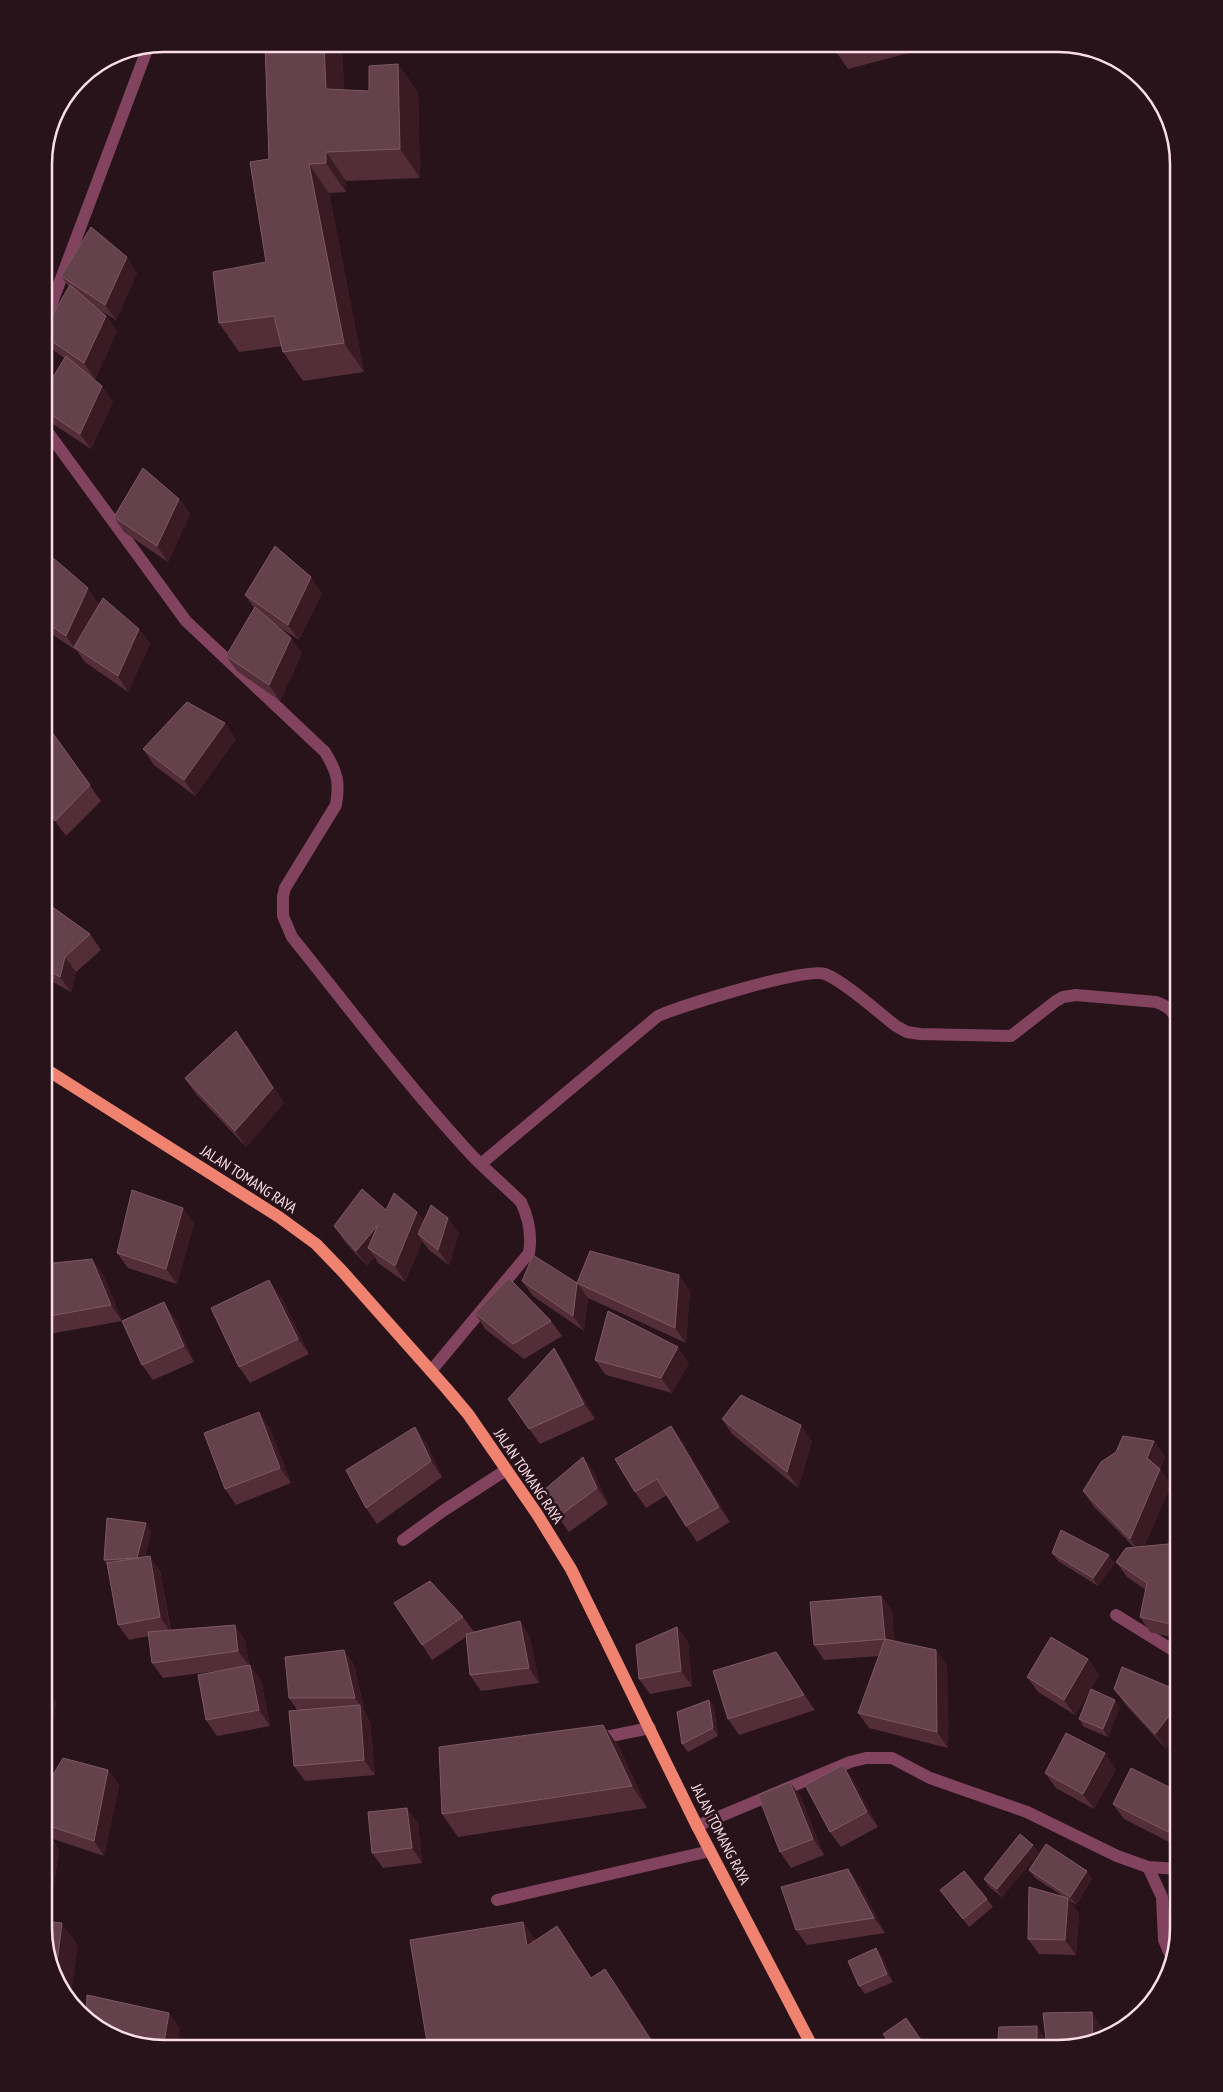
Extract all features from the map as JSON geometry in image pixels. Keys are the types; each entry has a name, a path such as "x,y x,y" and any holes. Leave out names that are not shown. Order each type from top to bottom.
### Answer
{"main road":[{"name":"JALAN TOMANG RAYA","path":"52,1073 270,1212 316,1244 468,1414 571,1569 697,1826 809,2040"}],"street":[{"path":"53,300 145,54"},
{"path":"53,439 186,621 325,752 338,776 336,805 285,888 282,906 286,925 292,937 394,1067 467,1150 521,1202 528,1223 530,1253 431,1371"},
{"path":"482,1163 658,1016 679,1007 795,976 823,973 835,979 896,1026 907,1032 920,1034 1011,1036 1056,1001 1063,997 1076,995 1156,1002 1170,1008"},
{"path":"403,1540 443,1511 506,1470"},
{"path":"1116,1615 1170,1648"},
{"path":"580,1742 650,1728"},
{"path":"697,1826 850,1762 866,1758 892,1758 930,1778 1027,1812 1117,1856 1148,1866 1170,1868"},
{"path":"497,1900 710,1851"},
{"path":"1148,1866 1162,1897 1164,1940 1168,1950"}],"building":[{"path":"265,52 324,52 326,89 369,91 369,66 398,64 400,149 326,152 326,163 309,164 344,343 283,352 274,316 219,323 213,272 266,262 250,162 269,159"},
{"path":"91,227 127,257 105,305 61,276"},
{"path":"70,285 106,316 84,363 53,342 53,314"},
{"path":"66,356 102,386 80,434 53,416 53,377"},
{"path":"143,468 179,499 157,546 114,517"},
{"path":"275,546 311,577 288,625 245,595"},
{"path":"53,558 88,588 66,636 53,627"},
{"path":"103,598 139,629 118,676 74,647"},
{"path":"255,607 291,638 269,685 226,656"},
{"path":"187,702 225,723 184,780 143,749"},
{"path":"53,733 90,785 55,821 53,816"},
{"path":"53,907 90,934 65,957 60,977 53,973"},
{"path":"236,1031 273,1088 235,1131 185,1078"},
{"path":"362,1189 386,1210 394,1193 417,1212 395,1266 368,1248 378,1225 356,1251 334,1226"},
{"path":"132,1190 183,1208 166,1269 117,1253"},
{"path":"431,1205 448,1218 438,1250 418,1234"},
{"path":"590,1251 679,1275 675,1328 577,1283"},
{"path":"533,1255 577,1283 573,1316 522,1281"},
{"path":"92,1259 111,1305 52,1316 52,1263"},
{"path":"509,1278 551,1321 513,1344 475,1313"},
{"path":"269,1280 298,1339 239,1367 211,1308"},
{"path":"164,1302 184,1346 142,1365 122,1321"},
{"path":"608,1311 678,1347 661,1378 595,1360"},
{"path":"554,1348 584,1404 529,1429 508,1399"},
{"path":"741,1395 801,1425 787,1472 722,1419"},
{"path":"259,1412 280,1468 225,1489 204,1433"},
{"path":"671,1426 719,1507 686,1526 657,1479 635,1492 615,1459"},
{"path":"415,1427 431,1461 366,1508 346,1470"},
{"path":"1123,1436 1154,1441 1147,1458 1160,1469 1130,1539 1083,1491 1101,1462 1116,1452"},
{"path":"583,1457 597,1488 558,1517 544,1490"},
{"path":"107,1518 146,1523 137,1558 104,1560"},
{"path":"1061,1530 1109,1555 1093,1578 1052,1553"},
{"path":"1170,1544 1170,1624 1140,1617 1147,1583 1116,1562 1126,1548"},
{"path":"150,1556 160,1617 118,1625 107,1563"},
{"path":"430,1581 463,1617 422,1645 394,1603"},
{"path":"881,1596 885,1639 814,1645 810,1602"},
{"path":"520,1621 529,1668 470,1675 466,1634"},
{"path":"235,1625 238,1651 152,1663 148,1632"},
{"path":"677,1627 681,1671 639,1679 636,1645"},
{"path":"1051,1637 1088,1659 1064,1700 1027,1677"},
{"path":"885,1639 936,1650 937,1732 858,1713"},
{"path":"344,1650 355,1698 289,1698 285,1657"},
{"path":"776,1652 804,1695 728,1719 713,1671"},
{"path":"250,1665 259,1710 206,1720 198,1675"},
{"path":"1122,1667 1170,1687 1170,1715 1155,1734 1114,1689"},
{"path":"1091,1689 1115,1700 1103,1729 1079,1719"},
{"path":"709,1700 713,1728 682,1744 677,1712"},
{"path":"360,1705 364,1760 294,1766 289,1711"},
{"path":"603,1725 632,1786 442,1814 439,1747"},
{"path":"1066,1733 1105,1753 1083,1794 1045,1773"},
{"path":"63,1758 108,1770 94,1841 52,1827 52,1776"},
{"path":"843,1765 867,1812 830,1832 805,1785"},
{"path":"1131,1768 1170,1788 1170,1828 1168,1832 1113,1804"},
{"path":"790,1782 813,1839 780,1852 758,1795"},
{"path":"407,1808 412,1848 372,1853 368,1812"},
{"path":"1020,1834 1033,1845 997,1889 984,1879"},
{"path":"1046,1844 1087,1871 1070,1897 1029,1870"},
{"path":"848,1869 874,1918 796,1930 781,1887"},
{"path":"964,1871 987,1899 963,1919 940,1890"},
{"path":"1029,1887 1068,1898 1065,1940 1028,1939"},
{"path":"52,1922 62,1923 57,1960 53,1942"},
{"path":"523,1922 527,1946 557,1926 591,1978 605,1969 651,2040 427,2039 410,1940"},
{"path":"876,1948 887,1974 859,1986 848,1961"},
{"path":"87,1995 169,2013 165,2039 128,2034 102,2021 86,2007"},
{"path":"1092,2012 1093,2034 1059,2040 1046,2040 1043,2013"},
{"path":"906,2018 921,2040 887,2040 883,2034"},
{"path":"1037,2026 1037,2040 998,2040 999,2027"}]}
